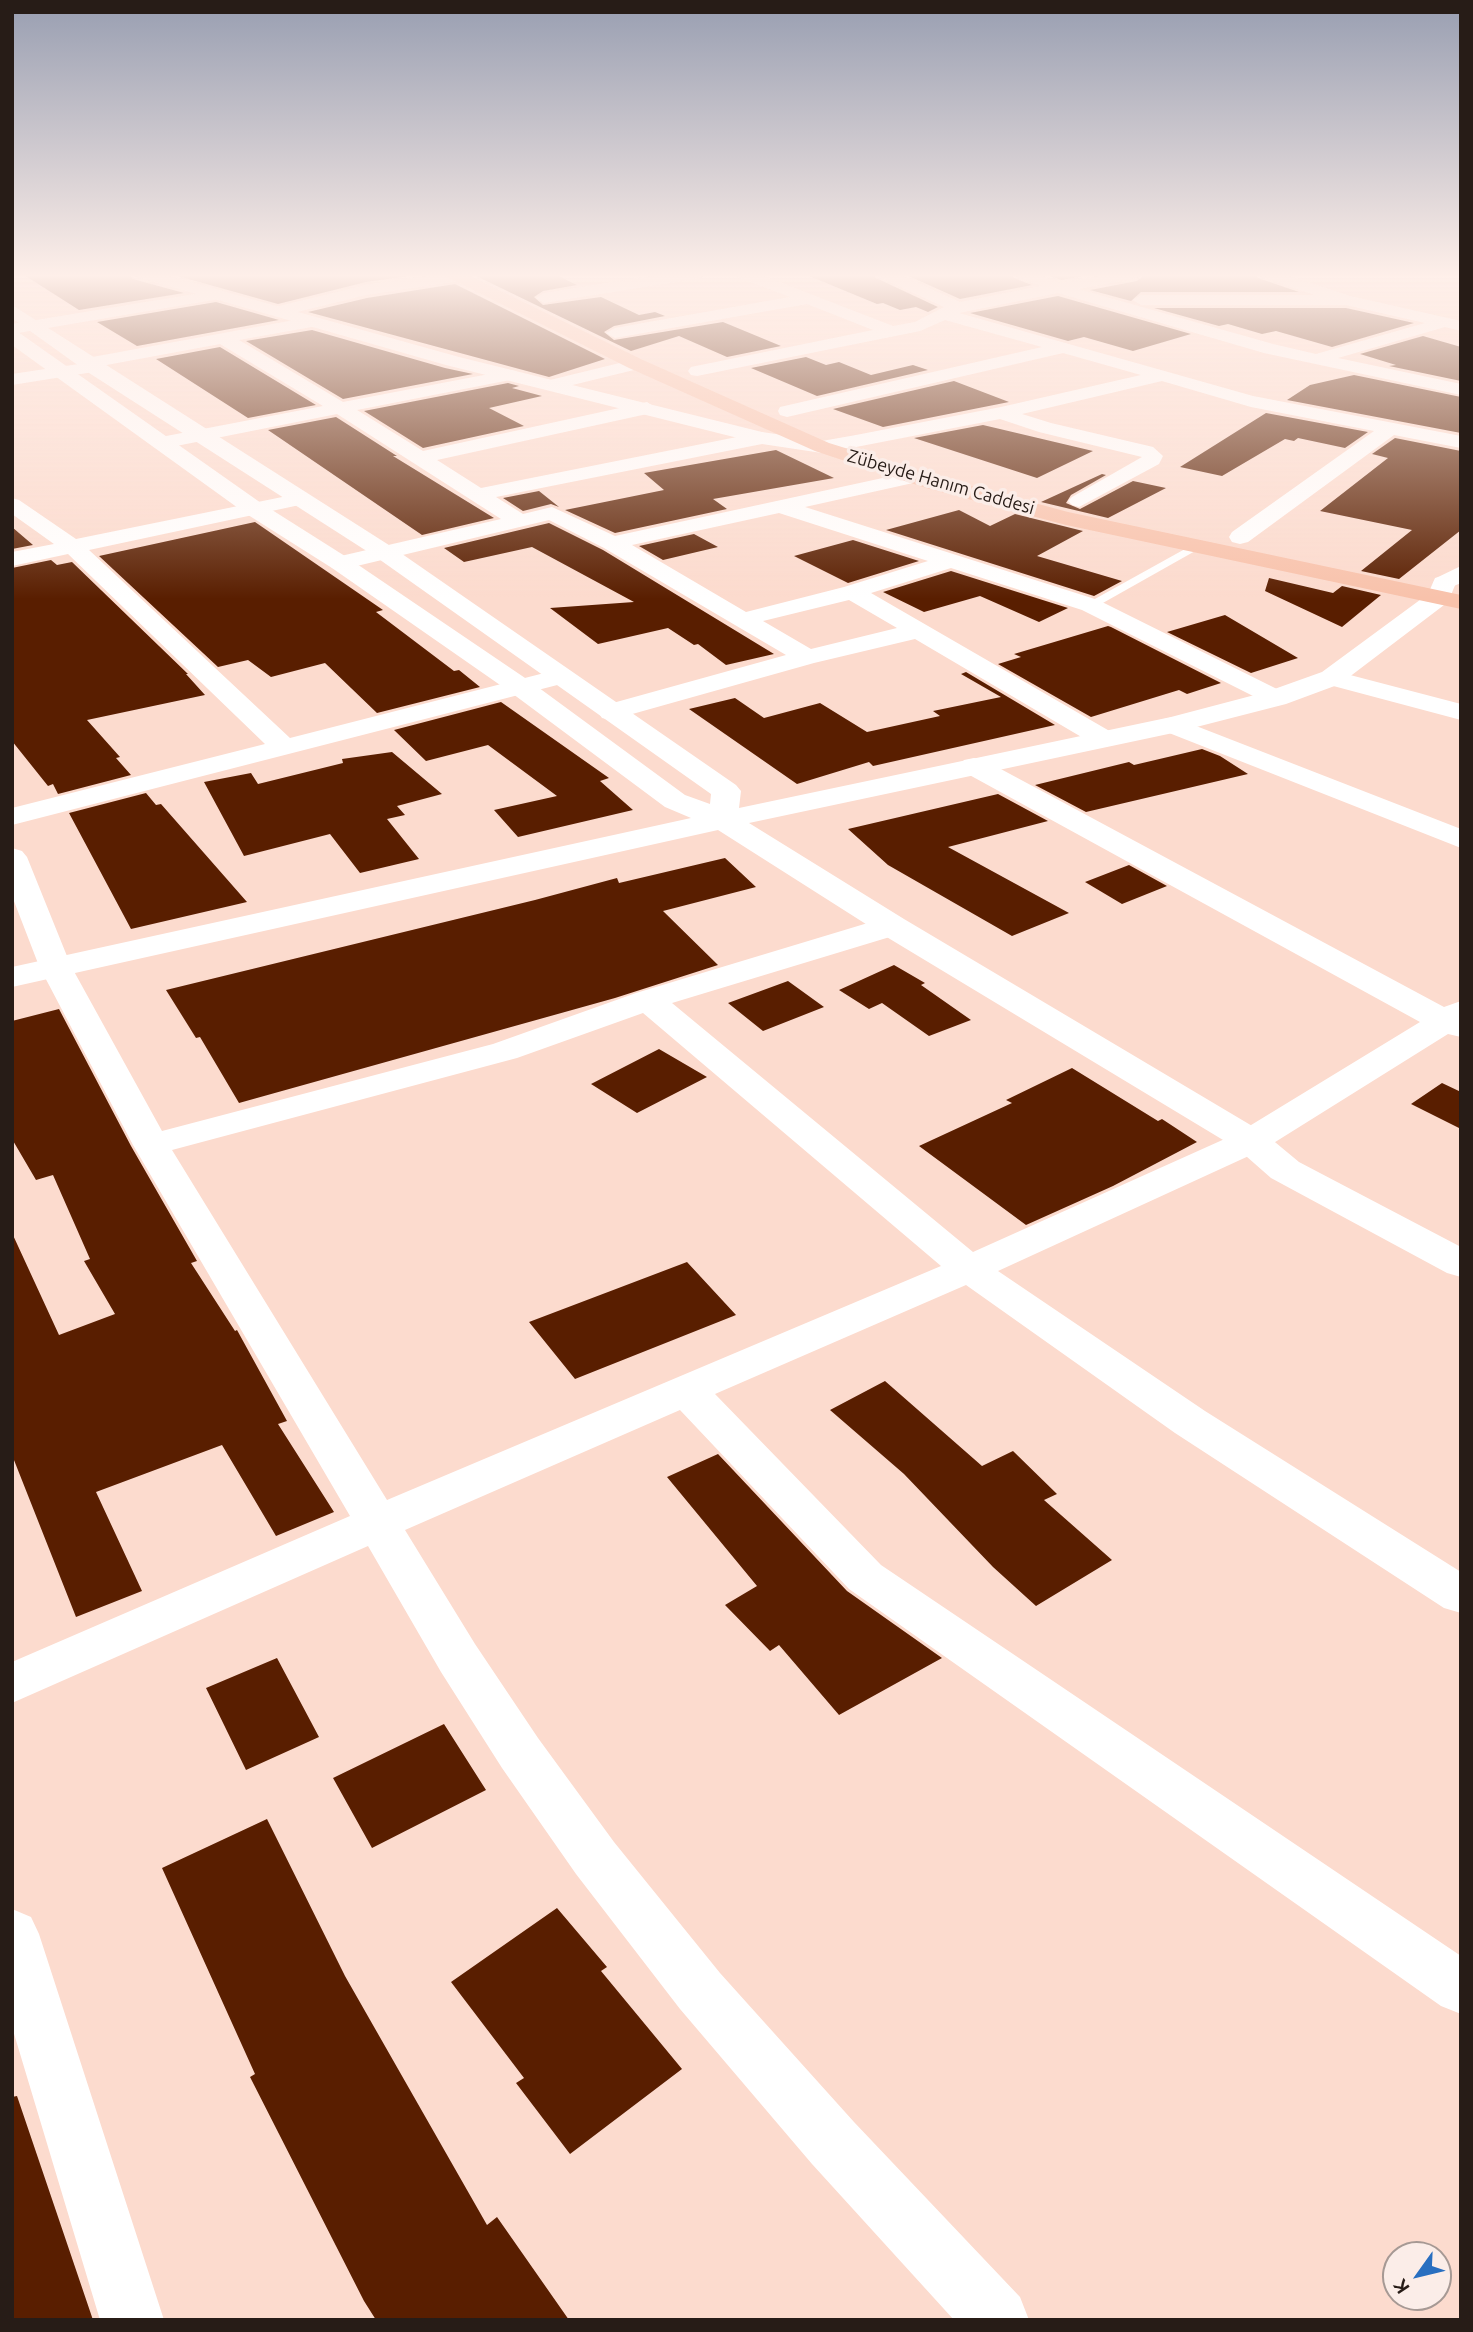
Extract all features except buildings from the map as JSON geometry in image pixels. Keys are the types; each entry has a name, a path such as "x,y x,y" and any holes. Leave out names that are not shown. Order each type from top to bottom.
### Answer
{"main road":[{"name":"Zübeyde Hanım Caddesi","path":"676,382 822,447 915,477 1066,518 1198,546 1453,588"},
{"path":"722,382 856,441 958,473 1453,588"}],"street":[{"path":"76,382 253,508 340,563 522,688 675,801 723,820 892,926 1251,1141 1285,1170 1461,1264"},
{"path":"117,382 384,552 726,791 723,820"},
{"path":"296,382 518,520"},
{"path":"161,443 476,382"},
{"path":"539,382 762,438 822,447 1001,413 1134,382"},
{"path":"552,385 565,382"},
{"path":"787,411 915,382"},
{"path":"1186,382 1251,401 1461,442"},
{"path":"1423,382 1461,390"},
{"path":"419,458 647,408"},
{"path":"1001,413 1046,428 1146,451 1153,456 1152,460 1079,501"},
{"path":"1240,537 1389,429"},
{"path":"475,495 762,438"},
{"path":"612,543 915,477"},
{"path":"12,559 302,499"},
{"path":"12,504 74,548 285,748"},
{"path":"779,506 947,562 1090,605 1276,698"},
{"path":"340,563 552,513 612,543 807,657"},
{"path":"741,620 852,592 947,562"},
{"path":"34,971 723,820 1173,725 1276,698 1331,678 1453,588"},
{"path":"852,592 1104,739"},
{"path":"611,712 807,657 917,631"},
{"path":"12,817 560,677"},
{"path":"1331,678 1461,712"},
{"path":"1173,725 1461,839"},
{"path":"974,766 1455,1019"},
{"path":"12,857 34,971 151,1145 465,1669 520,1753 595,1858 701,1991 806,2113 997,2320"},
{"path":"151,1145 505,1051 648,1000 892,926"},
{"path":"648,1000 969,1269 1191,1422 1461,1595"},
{"path":"12,1684 377,1523 969,1269 1251,1141 1455,1019"},
{"path":"1251,1141 1301,1155 1461,1235"},
{"path":"686,1390 865,1577 1461,1988"},
{"path":"12,1934 132,2320"}],"lane":[{"path":"1090,605 1198,546"}]}
